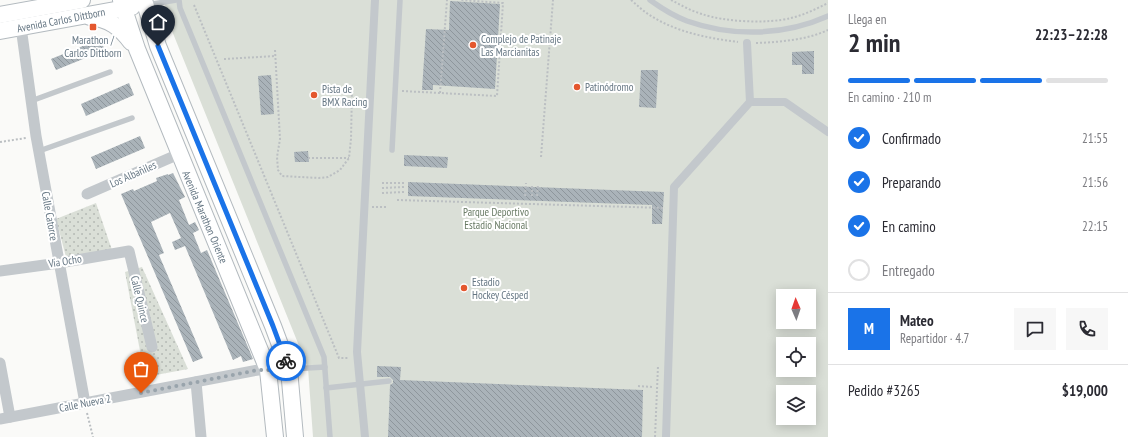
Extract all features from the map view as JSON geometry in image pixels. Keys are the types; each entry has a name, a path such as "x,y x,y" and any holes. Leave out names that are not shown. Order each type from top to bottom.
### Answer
{"main road":[{"name":"Avenida Carlos Dittborn","path":"0,15 80,4 122,4 144,2"},
{"name":"Avenida Marathon Oriente","path":"144,2 158,46 273,326 289,370 295,437"},
{"name":"Avenida Carlos Dittborn","path":"0,31 21,27 80,4"},
{"path":"80,4 113,24 123,32 137,49"},
{"name":"Avenida Marathon Oriente","path":"122,4 137,49 268,370 275,437"},
{"path":"217,245 236,236"}],"street":[{"path":"365,437 356,352 375,0"},
{"name":"Calle Catorce","path":"21,27 36,136 85,403"},
{"path":"666,437 674,187 750,102 747,43"},
{"path":"750,102 785,102 828,132"},
{"name":"Los Albañiles","path":"88,194 179,154"},
{"name":"Vía Ocho","path":"0,271 59,263 129,250"},
{"name":"Calle Quince","path":"129,250 152,347"},
{"path":"0,363 5,418"},
{"name":"Calle Nueva 2","path":"5,418 258,370 289,370"},
{"path":"196,382 201,437"}],"lane":[{"path":"144,2 176,0"},
{"path":"179,0 180,8 324,357 330,437"},
{"path":"392,150 400,0"},
{"path":"650,0 686,21 709,28 735,31 766,32 789,29 812,23 828,16"},
{"path":"31,101 110,72"},
{"path":"39,151 132,118"},
{"path":"289,370 325,367"},
{"path":"326,388 389,381"}],"path":[{"path":"440,93 447,0"},
{"path":"395,90 497,96 503,3 460,0"},
{"path":"541,157 553,0"},
{"path":"671,0 702,14 734,20 760,21 790,18 828,3"},
{"path":"194,5 339,358 350,358"},
{"path":"275,50 280,139 277,151 279,174 286,177 319,178 328,177 340,170 349,158 352,139 352,90"},
{"path":"224,60 276,56"},
{"path":"0,142 36,136"},
{"path":"308,158 349,158"},
{"path":"382,183 404,182"},
{"path":"525,196 526,183"},
{"path":"532,184 532,196"},
{"path":"538,184 538,196"},
{"path":"382,188 404,187"},
{"path":"382,193 404,192"},
{"path":"397,200 665,208"},
{"path":"372,204 372,207 386,207"},
{"path":"638,386 653,387"},
{"path":"85,403 93,437"}],"green space":[{"name":"Parque Deportivo Estadio Nacional","path":"165,0 828,0 828,437 313,437 308,368 168,21 166,21"},
{"path":"96,203 112,250 66,257 56,219"},
{"path":"142,267 188,369 145,377 125,272"}],"building":[{"name":"Complejo de Patinaje Las Marcianitas","path":"450,1 500,4 495,89 433,85 433,90 422,90 426,29 449,30"},
{"path":"100,39 105,50 56,70 51,59"},
{"path":"814,51 814,74 802,74 802,65 792,65 792,52"},
{"path":"641,70 658,70 656,108 639,107"},
{"path":"271,75 274,114 261,115 258,76"},
{"path":"129,83 134,95 86,116 81,104"},
{"path":"140,136 145,148 96,169 91,157"},
{"path":"308,151 309,162 295,162 294,152"},
{"path":"404,155 448,157 447,168 404,166"},
{"path":"173,173 185,197 179,200 189,225 195,222 199,230 193,233 201,253 207,250 253,359 243,362 241,356 233,360 185,246 175,250 172,242 181,238 170,213 151,222 164,253 159,255 203,358 193,362 121,194 133,189 134,191 157,181 156,178"},
{"path":"408,182 664,192 662,224 652,224 652,205 408,196"},
{"path":"377,366 401,367 400,380 643,390 642,437 388,437 390,385 393,383 393,380 390,377 377,377"}],"way so far":[{"path":"141,393 258,370 289,370 286,361"}],"place":[{"name":"Marathon / Carlos Dittborn","path":"93,27"},
{"name":"Complejo de Patinaje Las Marcianitas","path":"473,45"},
{"name":"Patinódromo","path":"577,87"},
{"name":"Pista de BMX Racing","path":"314,95"},
{"name":"Estadio Hockey Césped","path":"464,288"}],"route":[{"path":"158,46 286,361"}]}
